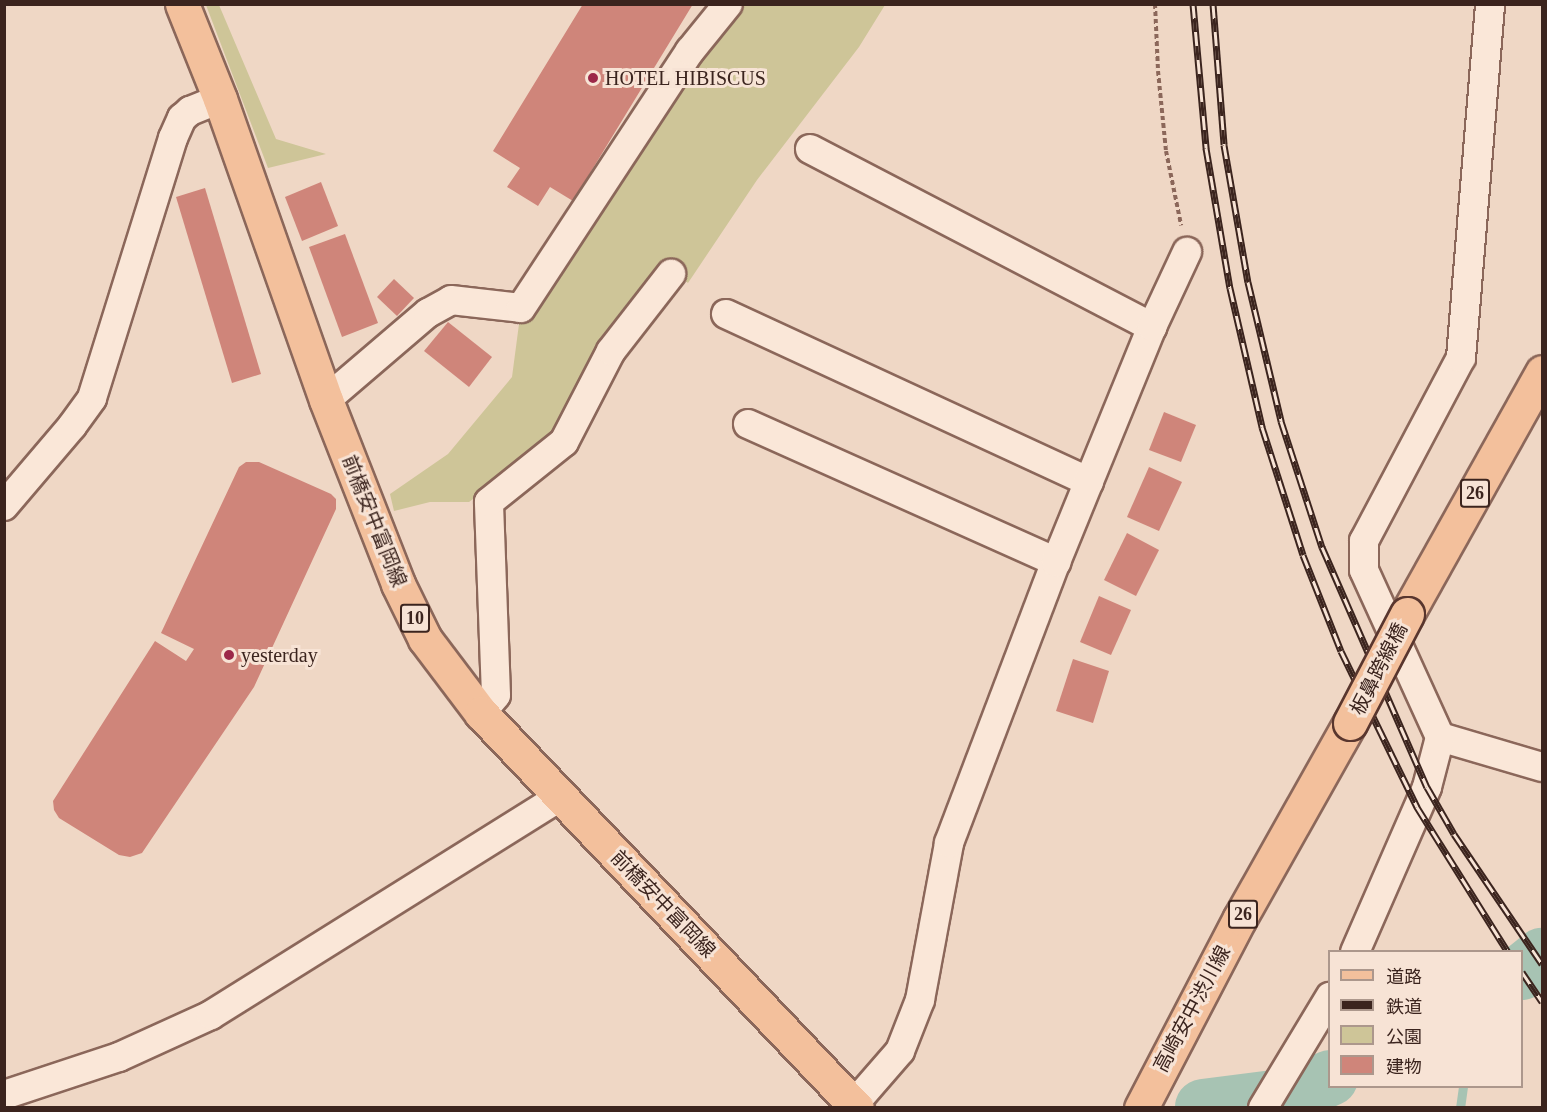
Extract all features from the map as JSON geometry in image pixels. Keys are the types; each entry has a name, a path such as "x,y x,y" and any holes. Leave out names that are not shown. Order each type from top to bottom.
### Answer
{"main road":[{"name":"前橋安中富岡線","path":"182,4 220,99 326,400 398,584 425,639 481,713 855,1106"},
{"name":"板鼻跨線橋","path":"1350,723 1407,614 1542,372"},
{"name":"高崎安中渋川線","path":"1141,1107 1240,918 1350,723"}],"street":[{"path":"326,400 428,313 451,300 521,308 690,51 728,4"},
{"path":"1355,950 1427,787 1440,737 1364,570 1364,542 1461,358 1490,4"},
{"path":"4,506 72,426 92,398 173,138 182,118 190,111 220,99"},
{"path":"810,149 1152,327"},
{"path":"855,1106 900,1051 920,1000 949,843 1056,561 1152,327 1186,252"},
{"path":"481,713 496,695 489,502 564,442 611,351 671,274"},
{"path":"726,314 1089,482"},
{"path":"748,424 1056,561"},
{"path":"1440,737 1542,767"},
{"path":"4,1095 119,1057 211,1015 561,796"},
{"path":"1269,1097 1328,999"}],"path":[{"path":"1155,4 1158,71 1166,151 1186,252"}],"green space":[{"path":"206,5 219,5 276,139 326,154 268,168"},
{"path":"739,5 885,5 859,47 757,180 688,283 669,268 555,438 469,502 430,502 394,511 390,494 448,454 512,377 519,324 697,56"}],"building":[{"name":"HOTEL HIBISCUS","path":"583,4 693,4 573,201 550,187 538,206 507,187 520,168 493,151"},
{"path":"321,182 338,226 302,241 285,197"},
{"path":"205,188 261,374 232,383 176,197"},
{"path":"345,234 378,323 342,337 309,247"},
{"path":"394,279 414,298 397,316 377,297"},
{"path":"448,322 492,357 469,387 424,351"},
{"path":"1164,412 1196,425 1181,462 1149,450"},
{"name":"yesterday","path":"246,462 259,462 331,494 336,499 336,509 254,687 142,853 130,857 119,855 59,818 54,810 53,801 155,641 186,661 194,649 161,633 239,467"},
{"path":"1149,467 1182,482 1159,531 1127,517"},
{"path":"1127,533 1159,550 1136,596 1104,580"},
{"path":"1099,596 1131,610 1111,655 1080,642"},
{"path":"1073,659 1109,671 1093,723 1056,711"}],"waterway":[{"path":"1523,971 1542,956"},
{"path":"1203,1107 1290,1096 1328,1079"},
{"path":"1460,1108 1463,1088"}],"railway":[{"path":"1193,4 1206,148 1230,288 1262,427 1303,555 1341,651 1417,807 1507,950"},
{"path":"1213,4 1224,145 1248,282 1281,421 1322,547 1427,787 1454,834 1542,964"},
{"path":"1523,974 1542,1002"}],"place":[{"name":"HOTEL HIBISCUS","path":"593,78"},
{"name":"yesterday","path":"229,655"}]}
